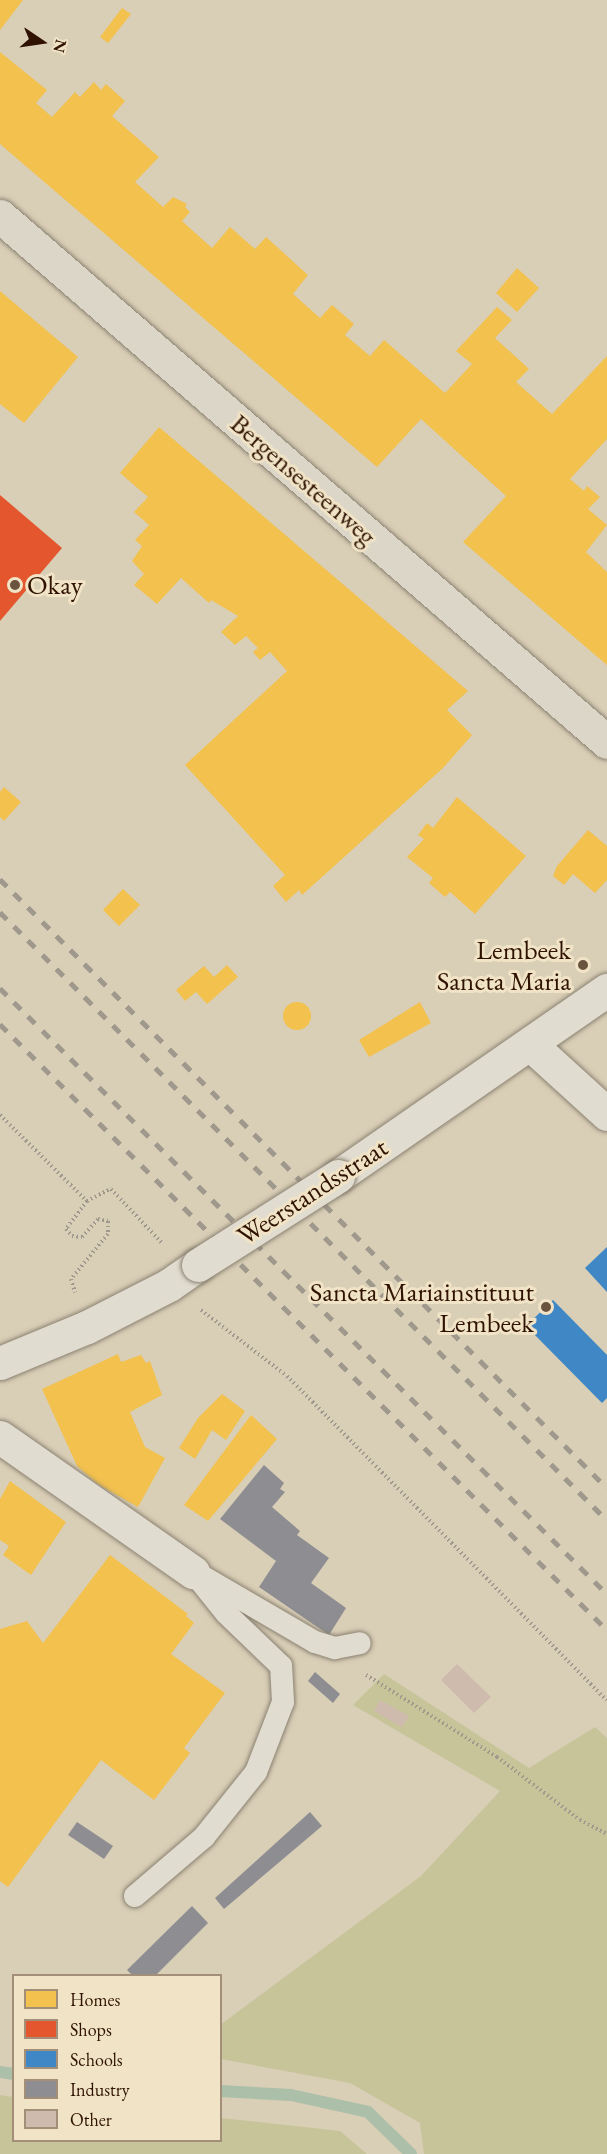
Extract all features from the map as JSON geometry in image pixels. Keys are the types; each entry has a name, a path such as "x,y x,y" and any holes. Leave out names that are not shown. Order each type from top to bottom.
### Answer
{"main road":[{"name":"Bergensesteenweg","path":"0,216 607,742"}],"street":[{"name":"Weerstandsstraat","path":"0,1363 87,1327 169,1286 338,1176 607,990"},
{"path":"530,1044 607,1114"},
{"path":"0,1437 193,1572"}],"lane":[{"path":"193,1572 315,1641 335,1648 360,1643"},
{"path":"135,1896 204,1838 256,1772 283,1702 281,1666 226,1612 193,1572"}],"path":[{"path":"0,1115 87,1201"},
{"path":"87,1327 71,1279 108,1234 108,1221 98,1219 82,1237 72,1236 66,1229 87,1201 111,1189 166,1248"},
{"path":"169,1286 287,1376 607,1700"},
{"path":"335,1648 343,1661 497,1757 580,1820 607,1834"}],"shaded area":[{"path":"384,1674 529,1768 595,1727 607,1738 607,2154 424,2154 420,2123 350,2083 222,2059 222,2024 421,1876 500,1791 353,1705"},
{"path":"0,2095 12,2097 12,2142 222,2142 222,2118 340,2131 367,2154 0,2154"}],"building: Homes":[{"path":"0,0 23,0 0,30"},
{"path":"122,8 131,14 108,43 100,37"},
{"path":"0,52 47,90 36,103 52,117 75,92 80,97 94,82 101,90 106,84 125,101 112,116 159,157 135,182 163,207 173,197 187,204 185,207 190,212 182,221 212,248 230,227 255,249 266,237 308,275 293,294 320,318 332,305 354,324 345,335 370,356 384,340 445,393 472,364 456,351 497,307 512,320 495,338 529,369 516,382 552,414 607,356 607,439 570,479 584,491 587,486 600,497 588,509 607,525 586,552 607,572 607,665 463,542 506,496 421,419 377,467 0,144"},
{"path":"517,268 539,288 517,312 496,293"},
{"path":"0,291 78,357 24,423 0,404"},
{"path":"159,427 468,691 447,710 472,735 443,768 302,895 299,890 286,902 273,886 285,875 185,765 287,671 270,652 260,660 253,652 258,648 246,636 235,645 221,632 238,616 211,600 209,603 181,578 157,604 134,585 144,574 132,561 142,546 135,540 149,525 134,512 148,497 120,473"},
{"path":"4,787 21,802 4,821 0,817 0,792"},
{"path":"457,797 526,856 475,914 450,892 445,897 429,883 433,878 407,857 424,839 418,835 427,823 433,828"},
{"path":"588,830 607,846 607,880 595,893 573,874 564,885 553,876 557,866"},
{"path":"123,889 140,905 119,926 103,910"},
{"path":"227,965 238,977 207,1004 196,992 185,1001 176,990 204,966 214,977"},
{"path":"297,1002 307,1006 311,1016 307,1026 297,1030 287,1026 283,1016 287,1006"},
{"path":"420,1002 431,1023 369,1057 359,1040"},
{"path":"118,1354 121,1362 141,1355 146,1363 150,1361 162,1395 130,1412 145,1447 165,1458 138,1507 99,1485 77,1466 42,1389"},
{"path":"222,1394 245,1411 226,1440 212,1430 195,1459 179,1448 198,1418"},
{"path":"251,1415 277,1439 208,1521 184,1505"},
{"path":"10,1481 66,1522 31,1575 3,1555 9,1546 0,1540 0,1499"},
{"path":"110,1555 188,1614 186,1616 194,1623 171,1654 225,1693 184,1748 190,1753 154,1800 101,1760 8,1887 0,1881 0,1629 27,1621 43,1643"}],"building: Shops":[{"name":"Okay","path":"0,495 62,548 0,621"}],"building: Schools":[{"path":"607,1247 607,1292 585,1268"},
{"path":"553,1300 607,1355 607,1398 602,1403 526,1326"}],"building: Industry":[{"path":"264,1465 284,1483 280,1489 285,1492 272,1507 300,1531 297,1535 329,1558 311,1583 346,1608 329,1635 259,1587 276,1561 220,1519"},
{"path":"315,1672 340,1694 333,1703 308,1681"},
{"path":"310,1812 322,1826 224,1909 215,1898"},
{"path":"77,1822 113,1846 104,1859 68,1835"},
{"path":"192,1906 208,1923 157,1974 131,1974 127,1970"}],"building: Other":[{"path":"457,1664 491,1697 474,1713 441,1680"},
{"path":"380,1700 409,1716 402,1727 374,1711"}],"waterway":[{"path":"0,2072 12,2074"},
{"path":"222,2091 291,2095 368,2112 411,2154"}],"railway":[{"path":"0,879 607,1488"},
{"path":"0,912 607,1520"},
{"path":"0,988 607,1594"},
{"path":"0,1024 607,1630"}],"place":[{"name":"Okay","path":"15,585"},
{"name":"Lembeek Sancta Maria","path":"583,965"},
{"name":"Sancta Mariainstituut Lembeek","path":"546,1307"}]}
